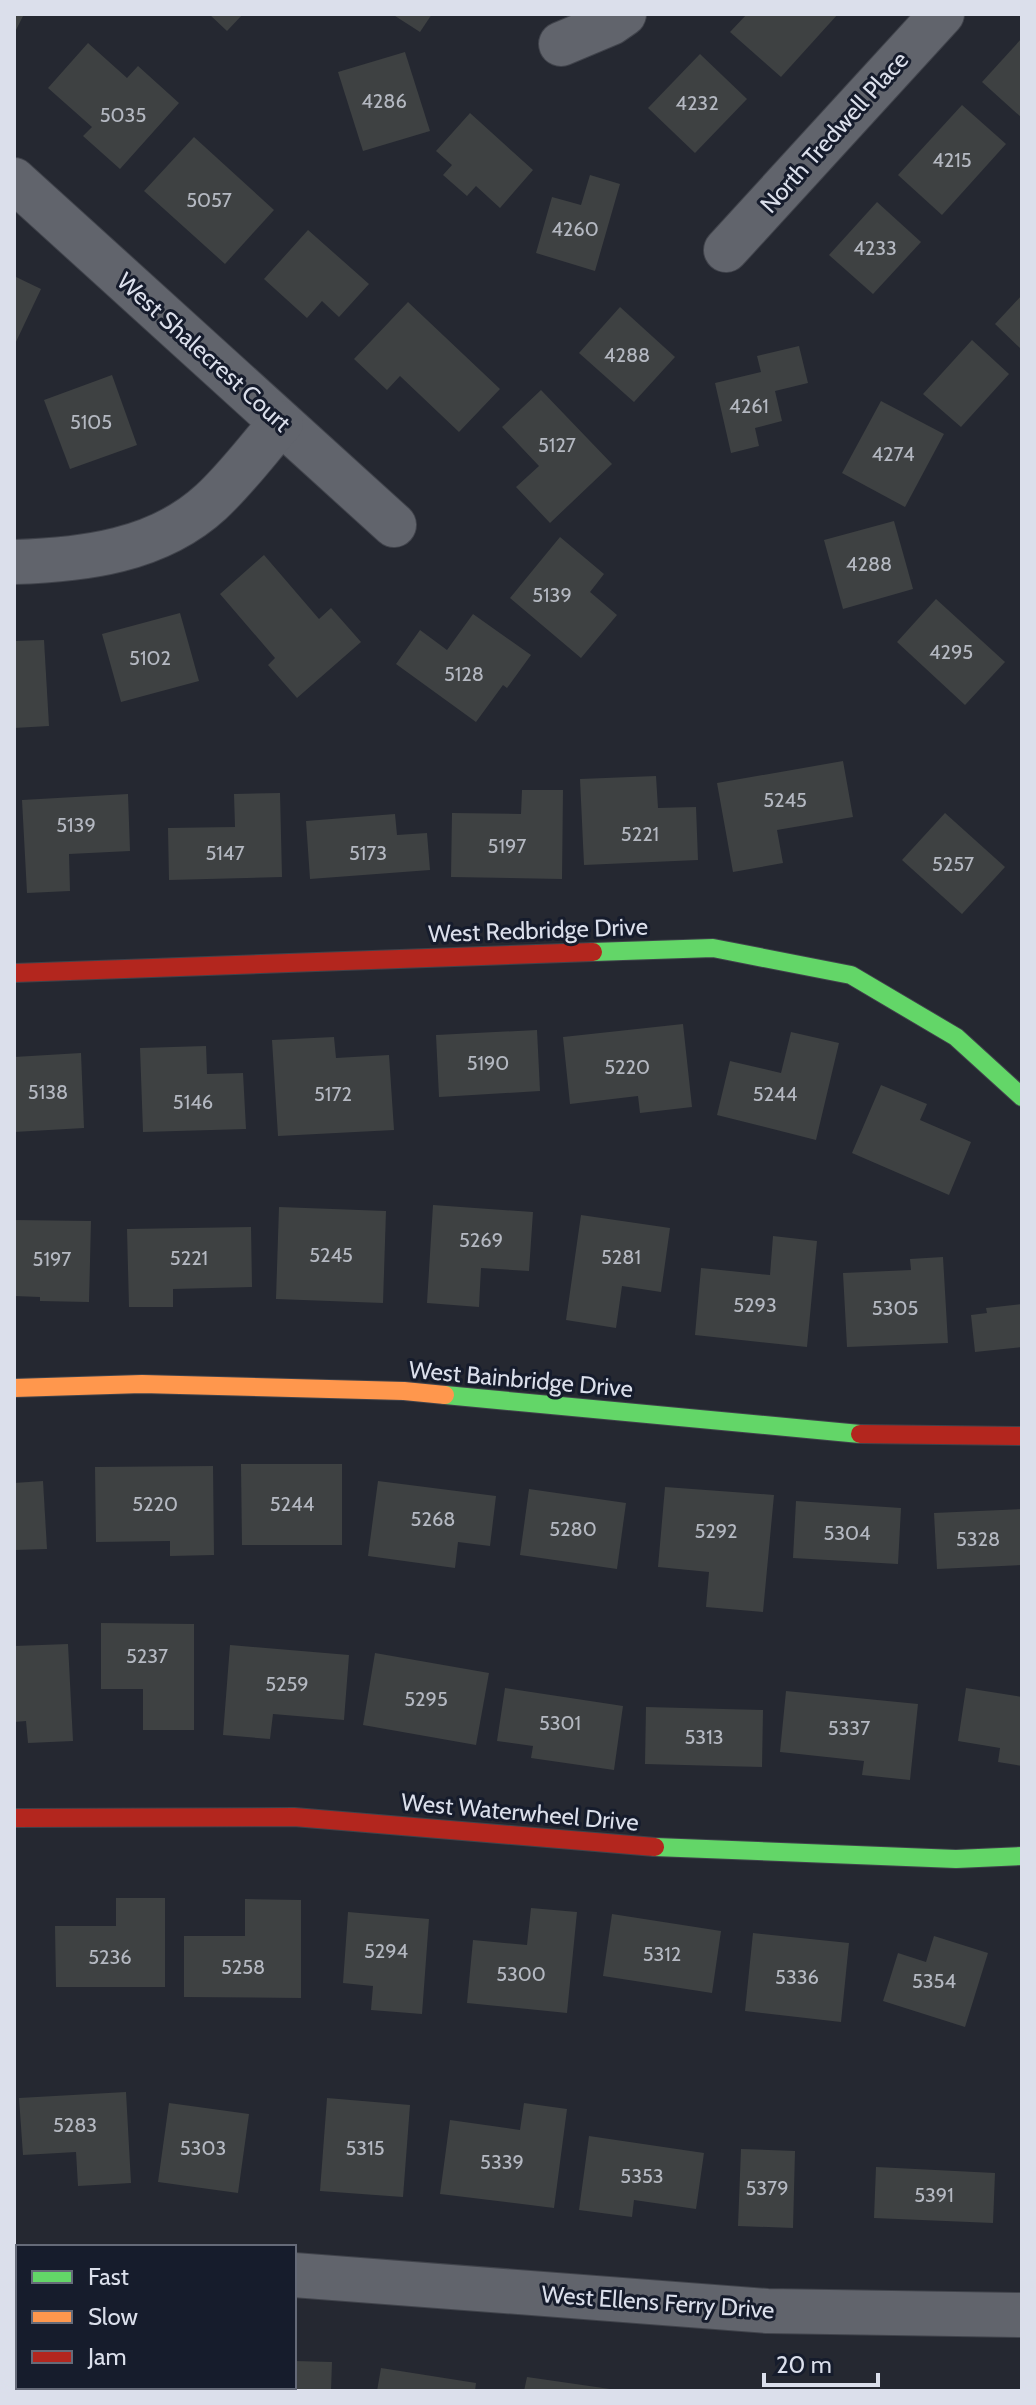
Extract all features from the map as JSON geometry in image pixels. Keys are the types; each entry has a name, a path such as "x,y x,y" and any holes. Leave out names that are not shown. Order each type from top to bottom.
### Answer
{"street":[{"path":"561,44 611,23 624,14"},
{"name":"North Tredwell Place","path":"726,250 942,14"},
{"name":"West Shalecrest Court","path":"14,180 394,525"},
{"path":"14,562 58,561 125,549 168,532 210,503 281,423"},
{"name":"West Redbridge Drive","path":"14,973 713,948 851,975 956,1037 1022,1097"},
{"name":"West Bainbridge Drive","path":"14,1388 142,1384 404,1391 872,1435 1022,1436"},
{"name":"West Waterwheel Drive","path":"14,1818 294,1817 697,1850 956,1859 1022,1856"},
{"name":"West Ellens Ferry Drive","path":"296,2275 767,2311 1022,2315"}],"building":[{"path":"14,14 24,14 14,34"},
{"path":"209,14 243,14 227,31"},
{"path":"392,14 432,14 420,32"},
{"path":"747,14 838,14 781,77 730,32"},
{"path":"1022,38 1022,118 982,82"},
{"path":"88,43 127,78 138,66 179,103 120,169 83,136 92,127 48,88"},
{"path":"405,52 430,131 363,151 338,72"},
{"path":"700,54 747,99 695,153 648,108"},
{"path":"962,105 1006,144 942,215 898,175"},
{"path":"470,113 533,170 500,208 476,186 467,196 443,175 452,165 436,151"},
{"path":"194,137 274,210 225,264 144,191"},
{"path":"590,175 620,184 595,271 536,253 552,197 581,205"},
{"path":"877,202 921,242 873,294 829,255"},
{"path":"308,230 369,284 339,317 322,301 307,318 264,279"},
{"path":"14,276 41,289 14,346"},
{"path":"1022,295 1022,350 995,324"},
{"path":"408,302 500,389 459,432 400,376 387,390 354,359"},
{"path":"620,307 675,357 634,402 579,353"},
{"path":"972,340 1009,374 961,427 923,394"},
{"path":"799,346 808,383 775,391 782,421 755,428 759,446 731,453 715,383 761,372 757,356"},
{"path":"112,375 137,445 70,469 44,400"},
{"path":"541,390 612,464 550,523 516,487 539,466 502,427"},
{"path":"881,401 944,434 905,507 842,473"},
{"path":"894,521 913,589 843,609 824,540"},
{"path":"560,537 604,574 590,592 617,615 581,658 510,598"},
{"path":"264,555 319,619 331,608 361,642 297,698 268,665 275,658 220,594"},
{"path":"936,599 1005,662 965,705 897,642"},
{"path":"180,613 199,681 121,702 102,634"},
{"path":"473,614 531,655 507,688 503,685 476,722 396,664 420,630 447,650"},
{"path":"44,640 49,726 14,728 14,641"},
{"path":"843,761 853,817 777,830 783,863 733,872 717,783"},
{"path":"656,776 658,808 696,807 698,860 584,865 580,779"},
{"path":"522,790 563,790 562,879 451,877 452,813 521,814"},
{"path":"280,793 282,877 169,880 168,828 235,827 234,794"},
{"path":"128,794 130,851 69,854 70,891 27,893 22,800"},
{"path":"945,813 1005,867 962,914 902,860"},
{"path":"395,814 397,835 427,833 430,870 310,879 306,821"},
{"path":"683,1024 692,1107 640,1113 638,1096 570,1104 563,1037"},
{"path":"537,1030 540,1091 439,1097 436,1035"},
{"path":"791,1032 839,1043 816,1140 717,1115 730,1061 781,1073"},
{"path":"334,1037 336,1058 389,1055 394,1130 278,1136 272,1040"},
{"path":"206,1046 207,1074 243,1073 246,1129 143,1132 140,1048"},
{"path":"81,1053 84,1128 14,1132 14,1057"},
{"path":"881,1085 927,1104 920,1120 971,1142 949,1195 852,1153"},
{"path":"433,1205 533,1212 529,1271 481,1268 479,1307 427,1303"},
{"path":"279,1207 386,1211 383,1303 276,1299"},
{"path":"581,1215 670,1228 661,1292 622,1286 616,1328 566,1320"},
{"path":"14,1220 91,1221 89,1302 40,1301 40,1297 14,1296"},
{"path":"251,1227 252,1287 173,1289 173,1307 129,1307 127,1229"},
{"path":"773,1236 817,1241 807,1347 695,1335 701,1268 770,1275"},
{"path":"943,1257 948,1343 847,1347 843,1273 911,1270 910,1259"},
{"path":"1022,1304 1022,1347 975,1352 971,1315 987,1313 986,1308"},
{"path":"241,1464 342,1464 342,1545 242,1545"},
{"path":"213,1466 214,1555 170,1556 170,1541 96,1542 95,1467"},
{"path":"43,1481 47,1549 14,1550 14,1483"},
{"path":"378,1481 496,1496 490,1546 458,1542 455,1568 368,1556"},
{"path":"665,1487 774,1495 763,1612 706,1607 709,1572 658,1567"},
{"path":"529,1489 626,1503 617,1569 520,1555"},
{"path":"796,1501 901,1508 898,1564 793,1558"},
{"path":"1022,1509 1022,1565 937,1569 934,1513"},
{"path":"101,1623 194,1624 194,1730 143,1730 143,1689 101,1689"},
{"path":"68,1644 73,1741 28,1743 26,1721 14,1722 14,1646"},
{"path":"230,1645 349,1655 344,1720 273,1714 270,1739 223,1735"},
{"path":"375,1653 489,1673 476,1745 363,1725"},
{"path":"505,1688 623,1706 614,1770 531,1758 533,1746 497,1741"},
{"path":"966,1688 1022,1697 1022,1766 998,1762 1000,1748 958,1741"},
{"path":"786,1691 918,1704 910,1780 862,1775 864,1761 780,1752"},
{"path":"646,1707 763,1710 762,1767 645,1764"},
{"path":"116,1898 165,1898 165,1987 56,1987 55,1926 116,1926"},
{"path":"245,1899 301,1900 301,1998 184,1997 184,1936 245,1936"},
{"path":"531,1908 577,1912 567,2013 467,2003 473,1940 527,1945"},
{"path":"348,1912 429,1919 422,2014 371,2010 373,1986 343,1983"},
{"path":"612,1914 721,1931 712,1993 603,1976"},
{"path":"753,1933 849,1943 841,2022 745,2011"},
{"path":"934,1936 988,1953 965,2027 883,2001 898,1953 926,1962"},
{"path":"126,2092 131,2183 78,2186 76,2152 23,2155 19,2098"},
{"path":"327,2098 410,2105 403,2197 320,2191"},
{"path":"169,2103 249,2114 238,2193 158,2182"},
{"path":"524,2103 567,2109 554,2208 440,2194 450,2120 520,2130"},
{"path":"589,2136 704,2153 696,2209 634,2200 632,2217 579,2210"},
{"path":"741,2149 795,2151 793,2228 738,2226"},
{"path":"876,2167 995,2173 993,2223 874,2218"},
{"path":"296,2361 332,2362 331,2391 221,2391 296,2389"},
{"path":"14,2367 16,2389 43,2389 43,2391 14,2391"},
{"path":"381,2368 476,2383 475,2391 377,2391"},
{"path":"527,2377 610,2389 610,2391 524,2391"},
{"path":"89,2389 187,2389 187,2391"}],"traffic: fast":[{"path":"593,952 713,948 851,975 956,1037 1022,1097"},
{"path":"445,1395 860,1434"},
{"path":"655,1847 956,1859 1022,1856"}],"traffic: slow":[{"path":"14,1388 142,1384 404,1391 445,1395"}],"traffic: jam":[{"path":"14,973 593,952"},
{"path":"860,1434 1022,1436"},
{"path":"14,1818 294,1817 655,1847"}]}
